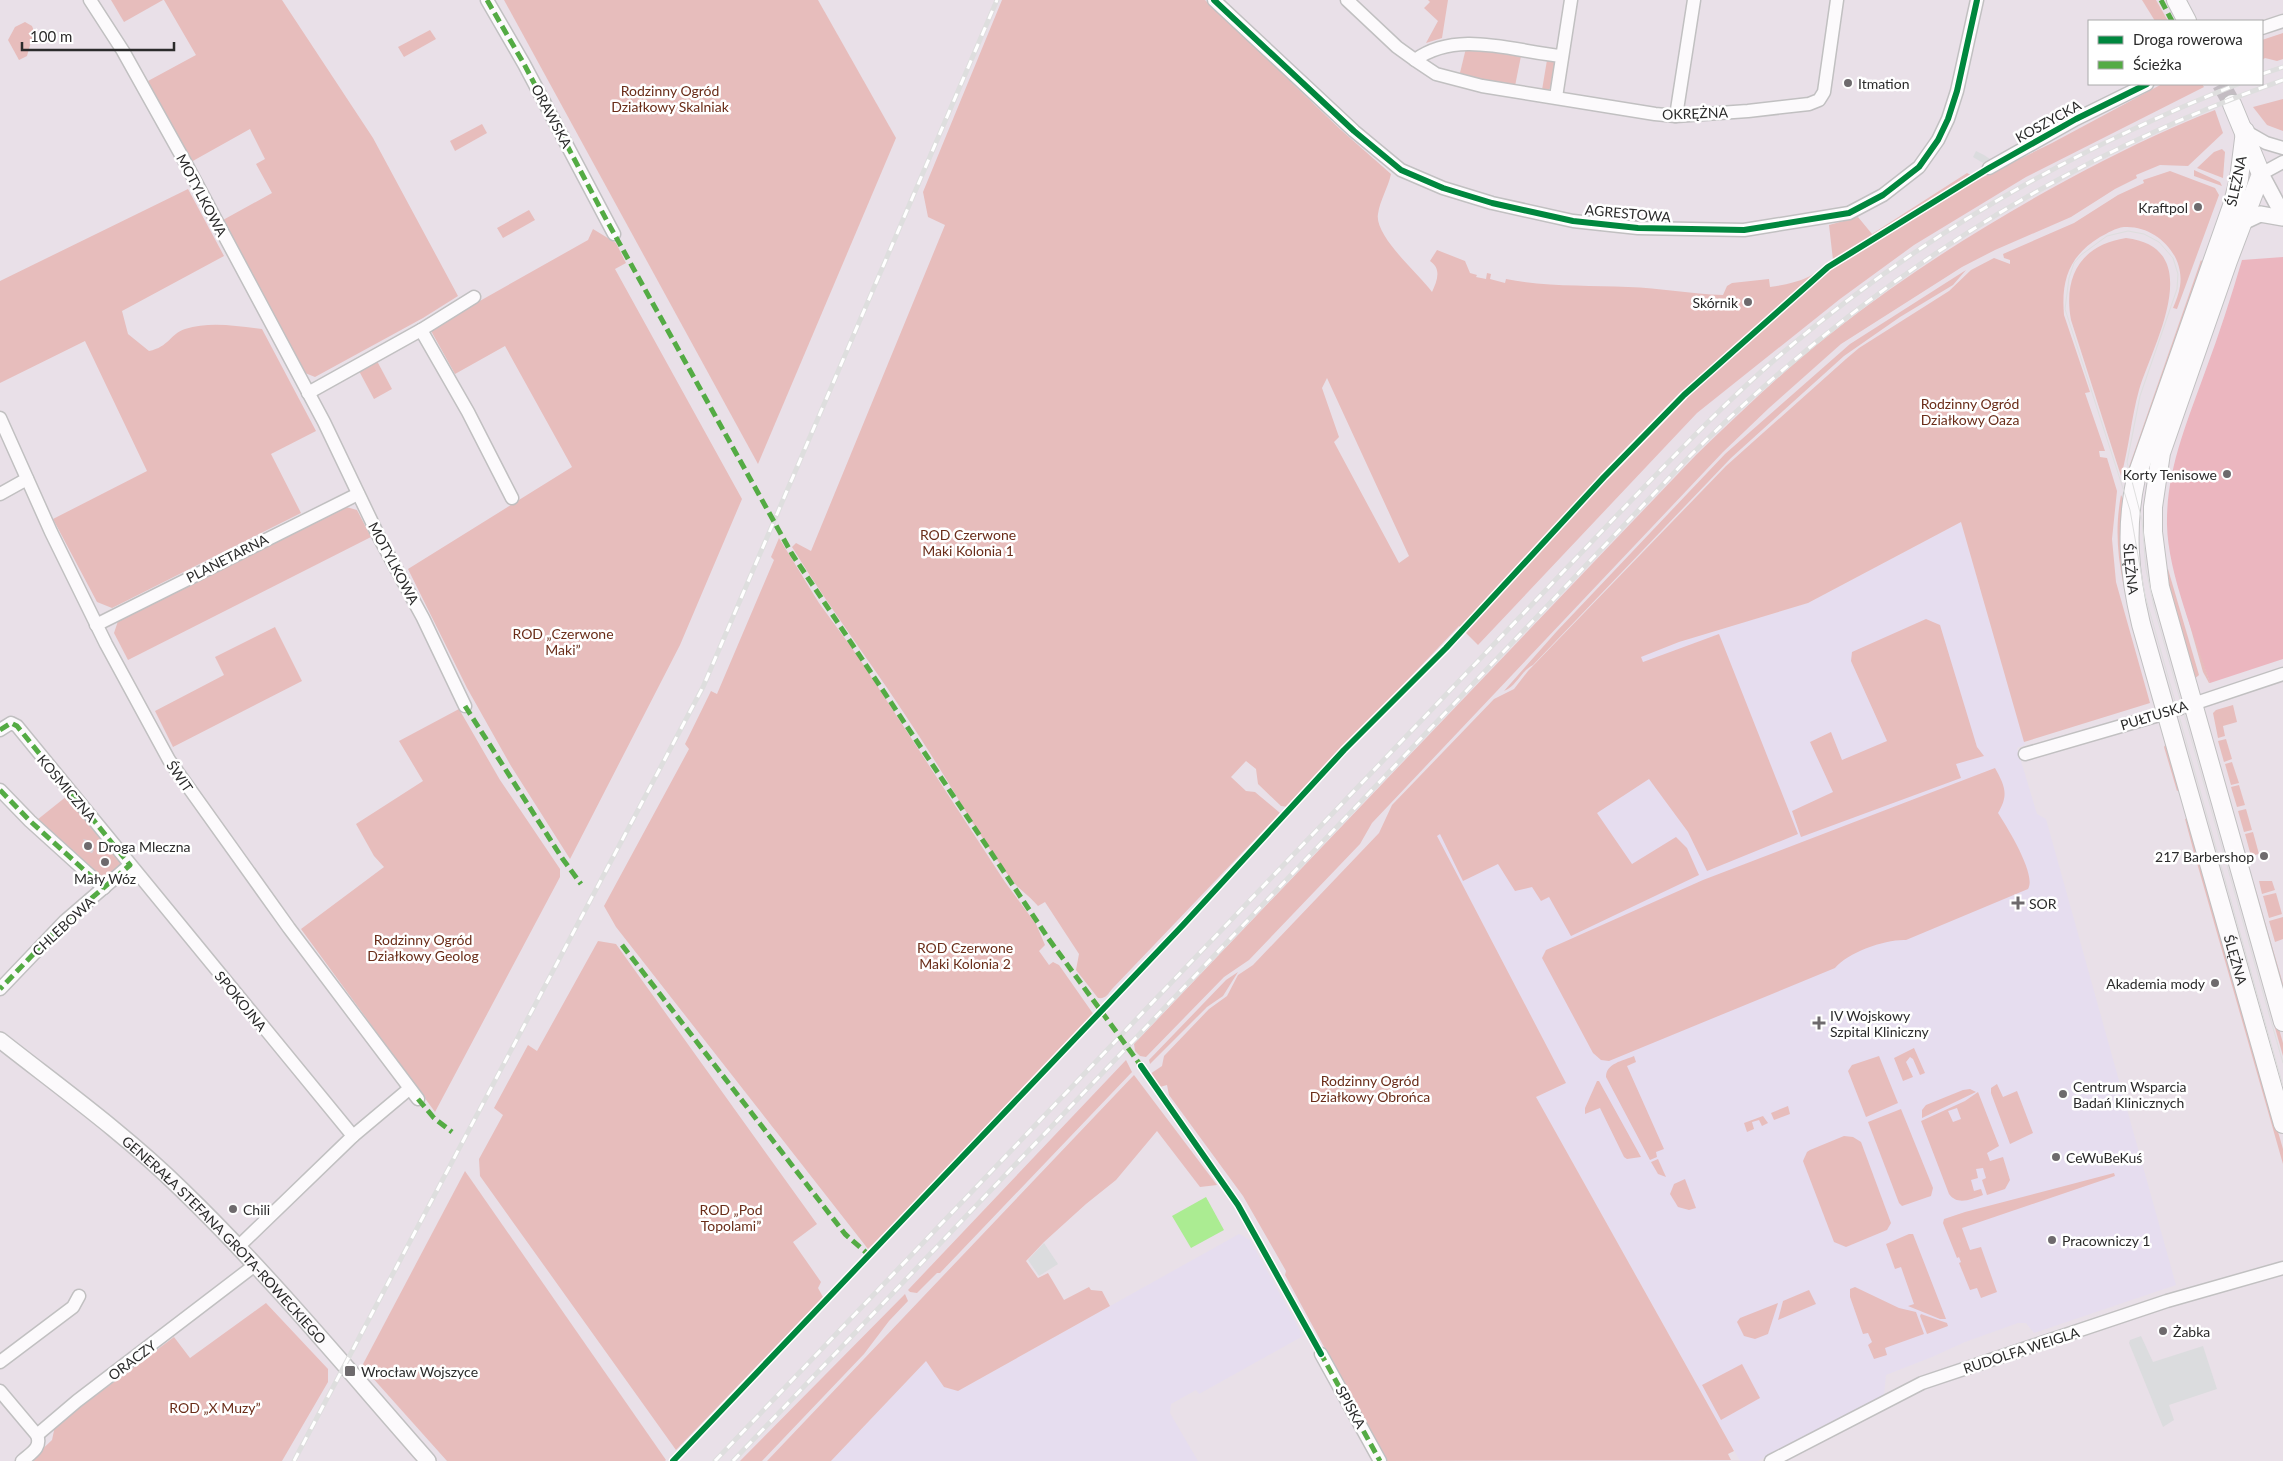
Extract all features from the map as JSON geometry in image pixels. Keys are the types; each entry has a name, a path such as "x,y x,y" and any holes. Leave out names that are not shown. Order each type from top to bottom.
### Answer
{"main road":[{"path":"2176,0 2186,20"},
{"path":"2232,104 2245,131"},
{"name":"ŚLĘŻNA","path":"2245,131 2262,174 2161,453 2154,507 2154,548 2160,587 2283,1022"},
{"name":"ŚLĘŻNA","path":"2245,131 2239,179 2233,203 2150,436 2132,499 2128,545 2132,583 2166,713 2283,1124"}],"street":[{"name":"MOTYLKOWA","path":"90,0 122,51 185,162 324,422 380,539 423,618 465,706"},
{"name":"ORAWSKA","path":"487,0 524,64 614,234"},
{"name":"AGRESTOWA","path":"1214,0 1354,131 1401,170 1443,188 1492,203 1574,221 1638,228 1735,230 1849,213 1883,195 1919,167 1938,140 1948,118 1957,91 1977,0"},
{"name":"OKRĘŻNA","path":"1347,0 1397,47 1436,74 1482,86 1676,116 1749,111 1810,104 1820,100 1824,92 1837,0"},
{"path":"1556,97 1571,0"},
{"path":"1676,116 1694,0"},
{"path":"2263,28 2283,21"},
{"path":"1415,60 1436,48 1460,43 1562,56"},
{"name":"KOSZYCKA","path":"1989,168 2076,119 2145,85"},
{"path":"2245,131 2266,143 2283,148"},
{"path":"2283,162 2262,174 2283,217"},
{"path":"2244,222 2260,214 2283,217"},
{"path":"308,393 421,330 474,297"},
{"path":"421,330 468,412 512,498"},
{"name":"ŚWIT","path":"0,418 96,625 149,725 175,768 283,921 418,1099"},
{"path":"0,494 27,479"},
{"name":"PLANETARNA","path":"96,625 358,494"},
{"name":"PUŁTUSKA","path":"2025,754 2166,713 2283,674"},
{"name":"KOSMICZNA","path":"0,730 11,723 17,726 130,866"},
{"path":"0,790 30,821 104,888"},
{"name":"CHLEBOWA","path":"0,989 65,921 130,866"},
{"name":"SPOKOJNA","path":"130,866 353,1136"},
{"name":"GENERAŁA STEFANA GROTA-ROWECKIEGO","path":"0,1040 131,1143 181,1189 255,1265 428,1461"},
{"path":"238,1247 353,1136 409,1089"},
{"name":"ORACZY","path":"22,1461 37,1448 40,1442 38,1435 77,1401 255,1265"},
{"name":"RUDOLFA WEIGLA","path":"1770,1461 1922,1383 2167,1301 2283,1268"},
{"path":"0,1362 73,1307 79,1296"},
{"name":"SPISKA","path":"1321,1354 1380,1461"},
{"path":"0,1392 38,1435"}],"shaded area":[{"path":"1976,151 1990,159 1983,163 1973,157"},
{"name":"Korty Tenisowe","path":"2283,257 2283,659 2210,683 2183,605 2172,563 2167,525 2170,485 2185,428 2220,330 2242,260"},
{"name":"IV Wojskowy Szpital Kliniczny","path":"1961,522 2025,745 2017,748 2037,814 2046,819 2176,1285 2034,1333 2026,1323 2018,1323 1965,1342 1886,1375 1884,1395 1758,1461 1740,1461 1536,1097 1566,1083 1411,787 1478,718 1679,642 1808,603"},
{"name":"Droga Mleczna","path":"83,839 92,841 92,849 94,850 92,853 84,850 85,842"},
{"path":"1206,1197 1224,1230 1191,1248 1172,1216"},
{"path":"1239,1234 1250,1240 1303,1336 1199,1394 1196,1390 1171,1404 1170,1413 1198,1461 831,1461 927,1360 944,1387 958,1391"},
{"path":"1044,1243 1058,1264 1039,1276 1028,1260"},
{"path":"2141,1336 2153,1362 2203,1346 2217,1389 2169,1405 2174,1420 2163,1427 2129,1343 2130,1340"}],"green space":[{"path":"111,0 163,0 124,22"},
{"path":"164,0 282,0 373,138 458,296 423,318 315,377 305,373 223,220 272,193 256,164 265,159 250,129 191,162 148,81 196,55"},
{"name":"Rodzinny Ogród Działkowy Skalniak","path":"504,0 818,0 896,138 758,464"},
{"name":"ROD Czerwone Maki Kolonia 1","path":"1002,0 1205,0 1340,129 1391,174 1379,209 1379,223 1390,244 1432,292 1437,279 1437,271 1434,264 1430,261 1437,250 1465,261 1470,273 1477,275 1476,277 1486,279 1487,273 1491,274 1490,279 1505,283 1506,279 1552,285 1640,288 1723,295 1727,286 1732,283 1769,279 1770,287 1789,284 1804,279 1833,260 1829,225 1858,217 1872,234 1967,173 1979,179 2052,143 2160,85 2203,85 2204,87 2026,177 1914,245 1840,299 1697,413 1478,645 1459,626 1288,807 1281,806 1258,784 1256,769 1246,761 1231,777 1246,791 1255,792 1280,813 1108,994 1101,998 1098,998 1076,970 1079,954 1045,902 1038,906 1014,883 999,862 903,712 792,547 796,543 811,551 945,225 928,217 923,192","holes":["1327,378 1409,556 1399,563 1334,442 1339,437 1322,388"]},
{"path":"1428,0 1448,0 1442,38 1426,43 1438,21 1424,8 1430,2"},
{"path":"2142,0 2156,0 2167,20 2154,20"},
{"path":"25,22 32,26 34,31 27,56 19,60 8,40 15,27"},
{"path":"430,30 436,39 404,57 398,47"},
{"path":"2283,33 2283,59 2277,61 2265,58 2263,59 2263,40"},
{"path":"1466,48 1521,56 1515,86 1459,77"},
{"path":"1547,60 1555,62 1553,86 1547,91 1542,90"},
{"path":"2283,99 2283,131 2267,125 2253,107"},
{"path":"2215,110 2223,133 2188,166 2160,165 2136,175 2137,178 2115,189 2071,217 1995,250 1962,267 1841,344 1723,452 1372,823 1360,844 1249,960 1224,977 1146,1057 1140,1056 1135,1051 1134,1044 1696,455 1783,373 1866,307 1921,268 1977,232 2101,162 2157,134"},
{"path":"482,124 487,133 455,151 450,141"},
{"path":"2222,149 2225,152 2223,178 2197,168 2214,152"},
{"path":"2194,170 2220,182 2222,186 2194,176"},
{"path":"2170,171 2215,188 2219,195 2177,309 2173,308 2180,289 2180,274 2178,263 2173,253 2166,244 2147,231 2124,227 2100,237 2081,252 2069,270 2063,302 2064,315 2090,392 2085,393 2105,451 2099,451 2100,457 2107,458 2117,491 2112,539 2116,582 2150,703 2024,742 1961,522 1808,603 1679,642 1641,657 1643,662 1719,634 1798,834 1707,871 1688,832 1649,779 1597,813 1632,864 1676,837 1687,848 1699,875 1571,936 1549,897 1541,901 1532,887 1515,891 1498,864 1463,881 1440,834 1437,836 1566,1083 1536,1097 1734,1451 1728,1454 1731,1460 1386,1461 1285,1275 1286,1271 1243,1196 1169,1095 1167,1085 1160,1087 1150,1074 1162,1066 1164,1056 1209,1009 1227,996 1238,975 1253,965 1379,833 1392,805 1494,699 1514,689 1528,671 1726,466 1846,359 1859,348 1949,291 1971,270 1994,258 2010,264 2010,260 2004,258 2003,254 2074,223 2118,195 2144,183 2143,180"},
{"path":"188,189 224,256 122,311 128,334 149,351 161,347 180,331 204,325 262,329 316,431 271,454 301,513 112,608 97,602 53,519 147,471 85,341 0,383 0,281"},
{"path":"529,210 535,220 503,238 497,228"},
{"name":"ROD „Czerwone Maki”","path":"593,229 616,243 626,263 615,269 742,499 680,645 570,859 511,766 467,688 408,569 572,467 505,346 455,374 430,329 588,240"},
{"path":"2126,238 2151,246 2165,260 2170,279 2168,301 2162,325 2139,390 2121,476 2071,320 2069,304 2073,277 2087,255 2110,242"},
{"path":"2201,260 2204,264 2131,473 2129,467"},
{"path":"1966,270 1953,285 1900,317 1844,356 1731,458 1533,665 1512,686 1504,691 1557,631 1725,454 1850,344"},
{"path":"377,361 392,389 374,399 359,371"},
{"path":"2121,495 2125,502 2134,629 2122,579 2118,546 2118,513"},
{"path":"346,507 357,510 371,537 128,660 114,633 118,621"},
{"name":"ROD Czerwone Maki Kolonia 2","path":"779,538 819,603 857,655 1005,882 1036,924 1045,945 1039,951 1049,965 1053,962 1059,965 1094,1015 939,1179 868,1249 616,927 604,906 689,749 685,744 711,691 717,694 774,560 771,557"},
{"path":"2168,569 2199,675 2193,680 2165,574"},
{"path":"2174,569 2210,683 2203,672"},
{"path":"1926,619 1940,625 1977,747 1984,756 1956,764 1961,778 1801,837 1792,811 1833,792 1810,742 1831,732 1842,760 1887,741 1851,661 1852,652"},
{"path":"275,627 302,681 173,747 155,711 224,675 215,657"},
{"path":"2233,705 2237,722 2223,726 2225,736 2218,738 2213,713 2216,710"},
{"name":"Rodzinny Ogród Działkowy Geolog","path":"459,709 500,780 560,869 560,877 435,1112 301,929 384,867 374,856 356,824 423,781 399,741"},
{"path":"2226,739 2232,759 2224,762 2218,741"},
{"path":"2167,742 2181,789 2177,791 2164,747"},
{"path":"2232,762 2239,783 2231,785 2225,764"},
{"path":"1995,768 2003,785 2005,796 1998,813 2025,862 2030,882 2028,889 1906,940 1878,944 1858,952 1835,968 1609,1061 1601,1060 1593,1053 1542,958 1546,950 1703,880"},
{"path":"2209,782 2283,1043 2283,1056 2206,784"},
{"path":"2239,785 2245,805 2237,807 2231,787"},
{"path":"67,796 121,862 109,876 99,876 37,820"},
{"path":"2246,809 2252,830 2244,832 2238,811"},
{"path":"2188,818 2283,1149 2283,1164 2193,849 2185,819"},
{"path":"2253,832 2259,854 2251,856 2245,834"},
{"path":"2259,881 2272,881 2275,890 2262,894"},
{"path":"2254,884 2283,984 2283,999 2252,887"},
{"path":"2276,893 2282,914 2269,918 2263,896"},
{"path":"2283,917 2283,939 2275,942 2269,921"},
{"name":"ROD „Pod Topolami”","path":"598,941 616,944 817,1224 793,1242 821,1282 818,1288 823,1297 676,1450 480,1176 479,1159 503,1115 494,1108 528,1045 537,1051"},
{"path":"1238,972 1223,996 1207,1007 1150,1064 1149,1060 1226,980"},
{"path":"1914,1048 1925,1073 1920,1075 1913,1059 1910,1057 1906,1062 1913,1077 1903,1081 1894,1058"},
{"path":"1634,1056 1636,1062 1627,1066 1664,1149 1656,1152 1657,1157 1650,1160 1606,1077 1607,1072 1612,1066"},
{"path":"1879,1056 1898,1103 1866,1117 1848,1071 1852,1065"},
{"path":"1126,1060 1132,1072 940,1273 937,1273 917,1293 910,1292 908,1290"},
{"path":"1134,1075 1217,1185 1200,1187 1157,1131 1116,1180 1086,1204 1026,1261 1038,1278 1048,1273 1064,1300 1089,1287 1091,1290 1102,1291 1110,1306 958,1391 944,1387 926,1361 831,1461 767,1461"},
{"path":"1597,1081 1599,1081 1641,1157 1627,1159 1624,1157 1600,1108 1585,1114 1585,1108"},
{"path":"1997,1084 2003,1097 2017,1091 2033,1133 2010,1144 1991,1093 1991,1088"},
{"path":"1970,1089 1976,1092 1922,1118 1922,1110 1926,1105"},
{"path":"1978,1092 1999,1146 1987,1153 1990,1161 2003,1157 2010,1180 2005,1189 1987,1195 1982,1180 1986,1178 1983,1168 1976,1169 1978,1178 1971,1180 1974,1191 1981,1189 1983,1195 1961,1201 1956,1200 1949,1194 1921,1121 1965,1101","holes":["1957,1108 1961,1119 1953,1122 1948,1111"]},
{"path":"1788,1106 1790,1114 1774,1120 1771,1113"},
{"path":"1901,1109 1933,1188 1931,1196 1902,1206 1899,1203 1868,1122"},
{"path":"1763,1116 1768,1123 1762,1126 1759,1120 1752,1122 1754,1129 1747,1132 1744,1123"},
{"path":"1844,1136 1853,1137 1861,1142 1891,1223 1887,1230 1846,1247 1834,1242 1803,1161 1810,1150"},
{"path":"1658,1159 1666,1177 1658,1174 1651,1162"},
{"path":"465,1171 665,1461 447,1461 362,1366"},
{"path":"2114,1173 2115,1176 1962,1228 1970,1250 1981,1247 1997,1292 1981,1298 1977,1288 1970,1290 1959,1263 1961,1262 1959,1257 1957,1258 1943,1223 1944,1219"},
{"path":"1685,1179 1696,1208 1689,1210 1678,1207 1670,1194 1674,1184"},
{"path":"1913,1234 1946,1319 1940,1319 1908,1306 1914,1304 1901,1267 1895,1269 1886,1244"},
{"path":"1855,1287 1899,1308 1916,1312 1924,1334 1885,1348 1887,1355 1874,1359 1868,1345 1872,1342 1868,1333 1863,1334 1850,1297 1850,1289"},
{"path":"1809,1290 1816,1304 1778,1320 1783,1301"},
{"path":"905,1294 908,1301 889,1321 864,1354 762,1461 740,1461"},
{"name":"ROD „X Muzy”","path":"266,1303 328,1369 328,1382 282,1461 30,1461 52,1440 55,1426 174,1337 190,1358"},
{"path":"1778,1303 1768,1334 1755,1339 1744,1336 1737,1322 1740,1318"},
{"path":"1921,1314 1947,1323 1948,1326 1927,1334 1920,1316"},
{"path":"1742,1364 1760,1398 1721,1420 1702,1385"}],"tunnel":[{"path":"2222,85 2232,104"}],"tram line":[{"path":"2283,1063 2154,607 2146,569 2142,520 2127,462 2140,396 2177,289 2178,274 2173,258 2159,242 2144,234 2128,231 2107,236 2081,255 2074,263 2069,278 2065,309 2130,510 2145,595 2283,1086"}],"railway":[{"path":"294,1461 703,687 997,0"},
{"path":"2263,74 2283,67"},
{"path":"733,1461 1690,456 1755,394 1823,336 1893,283 1965,234 2040,189 2118,149 2199,112 2283,80"},
{"path":"715,1461 1623,509 1744,388 1837,308 1945,232 2059,166 2177,109 2236,85"}],"marked path":[{"path":"487,0 524,64 607,221 792,554 1048,938 1144,1070"},
{"path":"2161,0 2171,20"},
{"path":"465,706 562,858 581,884"},
{"path":"0,730 11,723 17,726 130,865 65,921 0,989"},
{"path":"0,790 30,821 104,888"},
{"path":"622,945 845,1234 870,1256"},
{"path":"418,1099 434,1118 452,1132"},
{"path":"1320,1352 1380,1461"}],"cycle path":[{"path":"1214,0 1354,131 1401,170 1443,188 1492,203 1573,221 1638,228 1744,230 1849,213 1883,195 1919,167 1938,140 1948,119 1957,91 1977,0"},
{"path":"673,1461 1183,925 1344,750 1446,648 1604,477 1684,395 1828,267 1989,168 2076,119 2145,85"},
{"path":"1141,1066 1238,1205 1321,1354"}],"place":[{"name":"Itmation","path":"1848,83"},
{"name":"Kraftpol","path":"2198,207"},
{"name":"Skórnik","path":"1748,302"},
{"name":"Korty Tenisowe","path":"2227,474"},
{"name":"Droga Mleczna","path":"88,846"},
{"name":"217 Barbershop","path":"2264,856"},
{"name":"Mały Wóz","path":"105,862"},
{"name":"SOR","path":"2018,903"},
{"name":"Akademia mody","path":"2215,983"},
{"name":"IV Wojskowy Szpital Kliniczny","path":"1819,1023"},
{"name":"Centrum Wsparcia Badań Klinicznych","path":"2063,1094"},
{"name":"CeWuBeKuś","path":"2056,1157"},
{"name":"Chili","path":"233,1209"},
{"name":"Pracowniczy 1","path":"2052,1240"},
{"name":"Żabka","path":"2163,1331"},
{"name":"Wrocław Wojszyce","path":"350,1371"}],"park label":[{"name":"Rodzinny Ogród Działkowy Oaza","path":"1970,412"},
{"name":"Rodzinny Ogród Działkowy Obrońca","path":"1370,1088"}]}
